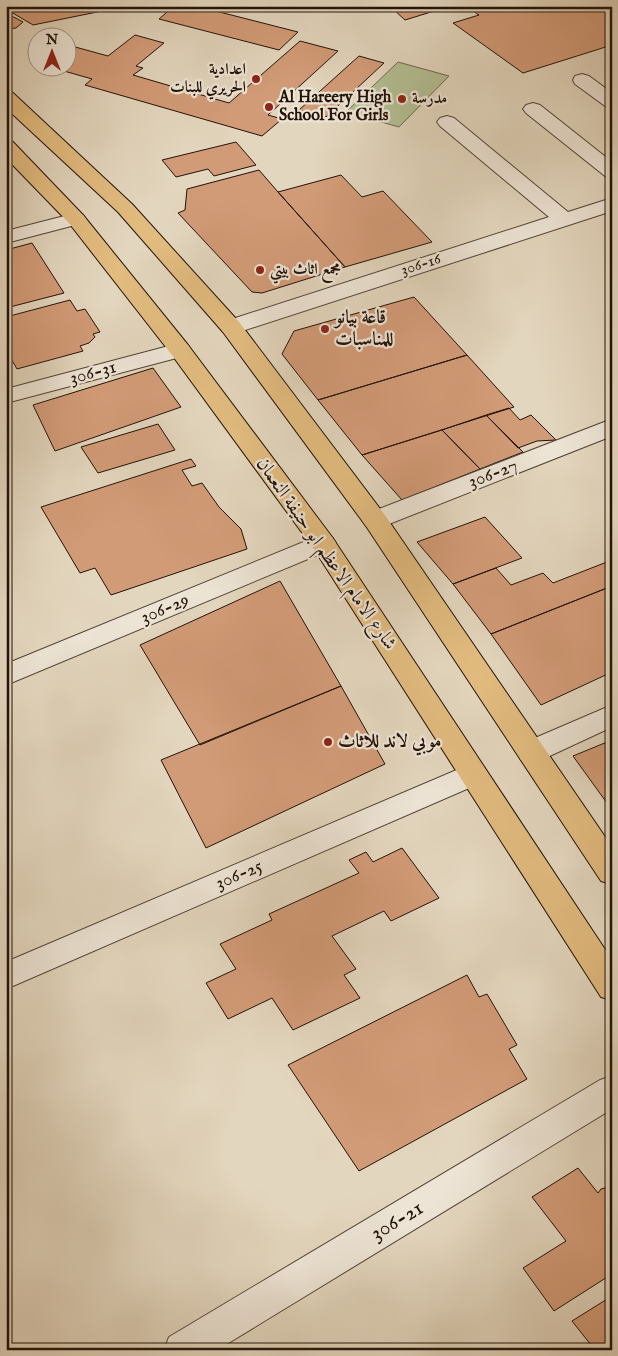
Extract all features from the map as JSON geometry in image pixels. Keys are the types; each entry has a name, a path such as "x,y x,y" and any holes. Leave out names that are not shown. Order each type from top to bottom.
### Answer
{"main road":[{"path":"6,97 125,208 231,326 375,520 612,872"},
{"name":"شارع الامام الاعظم ابو حنيفة النعمان","path":"6,146 76,219 180,350 323,544 612,988"}],"street":[{"path":"582,80 612,102"},
{"path":"533,109 612,172"},
{"path":"448,122 564,219"},
{"name":"306-16","path":"231,326 612,204"},
{"path":"6,237 76,219"},
{"name":"306-31","path":"6,396 180,350"},
{"name":"306-27","path":"375,520 612,428"},
{"name":"306-29","path":"6,675 323,544"},
{"path":"531,752 612,715"},
{"name":"306-25","path":"6,976 473,774"},
{"name":"306-21","path":"182,1350 612,1091"}],"green space":[{"path":"398,62 449,76 399,127 346,112"}],"building":[{"path":"6,6 109,6 112,9 33,25 6,9"},
{"path":"174,6 196,6 298,32 279,50 159,19"},
{"path":"383,6 441,6 444,8 405,20 393,9 381,9"},
{"path":"466,6 612,6 612,45 523,73 453,23 479,15"},
{"path":"6,13 23,22 16,28 6,29"},
{"path":"135,35 164,43 136,66 143,68 133,75 229,103 300,41 338,51 268,115 282,119 262,136 85,85 92,79 78,75 78,48 108,56"},
{"path":"359,56 384,63 326,117 299,110"},
{"path":"236,142 256,165 214,176 208,169 176,177 162,160"},
{"path":"259,170 345,267 262,293 252,292 178,213 185,210 187,189"},
{"path":"341,175 362,197 383,191 432,242 345,267 278,192"},
{"path":"32,243 64,293 6,308 6,250"},
{"path":"414,297 467,355 318,400 282,354 294,331"},
{"path":"70,300 77,311 85,309 100,332 93,334 95,337 89,343 80,346 83,351 17,369 6,350 6,344 11,343 6,336 6,317"},
{"path":"467,355 514,407 362,455 318,400"},
{"path":"153,368 181,407 55,451 33,405"},
{"path":"509,408 520,420 531,415 556,440 537,441 518,448 486,415"},
{"path":"486,415 523,452 480,469 442,430"},
{"path":"158,424 175,450 98,473 81,447"},
{"path":"442,430 480,469 402,500 362,455"},
{"path":"191,459 196,466 182,470 192,486 202,483 219,507 241,529 247,549 111,595 95,568 80,573 41,507"},
{"path":"485,517 522,558 453,584 417,542"},
{"path":"612,560 612,586 491,634 453,584 496,568 511,585 543,573 553,583"},
{"path":"280,581 341,686 200,745 140,645"},
{"path":"612,586 612,672 541,705 491,634"},
{"path":"341,686 385,764 206,848 161,760"},
{"path":"612,740 612,810 573,756"},
{"path":"402,848 439,898 391,921 384,911 332,936 356,969 344,975 360,998 293,1030 272,998 228,1019 206,983 236,969 220,944 272,920 269,914 359,873 349,860 366,852 373,862"},
{"path":"467,975 479,997 487,994 517,1045 509,1049 527,1079 359,1171 288,1065"},
{"path":"578,1168 598,1193 601,1189 612,1186 612,1274 554,1311 523,1268 566,1241 532,1197"},
{"path":"612,1296 612,1350 595,1350 572,1321"}],"place":[{"name":"اعدادية الحريري للبنات","path":"256,79"},
{"name":"مدرسة","path":"402,99"},
{"name":"Al Hareery High School For Girls","path":"269,107"},
{"name":"مجمع اثاث بيتي","path":"260,270"},
{"name":"قاعة بيانو للمناسبات","path":"325,329"},
{"name":"موبي لاند للاثاث","path":"328,742"}]}
